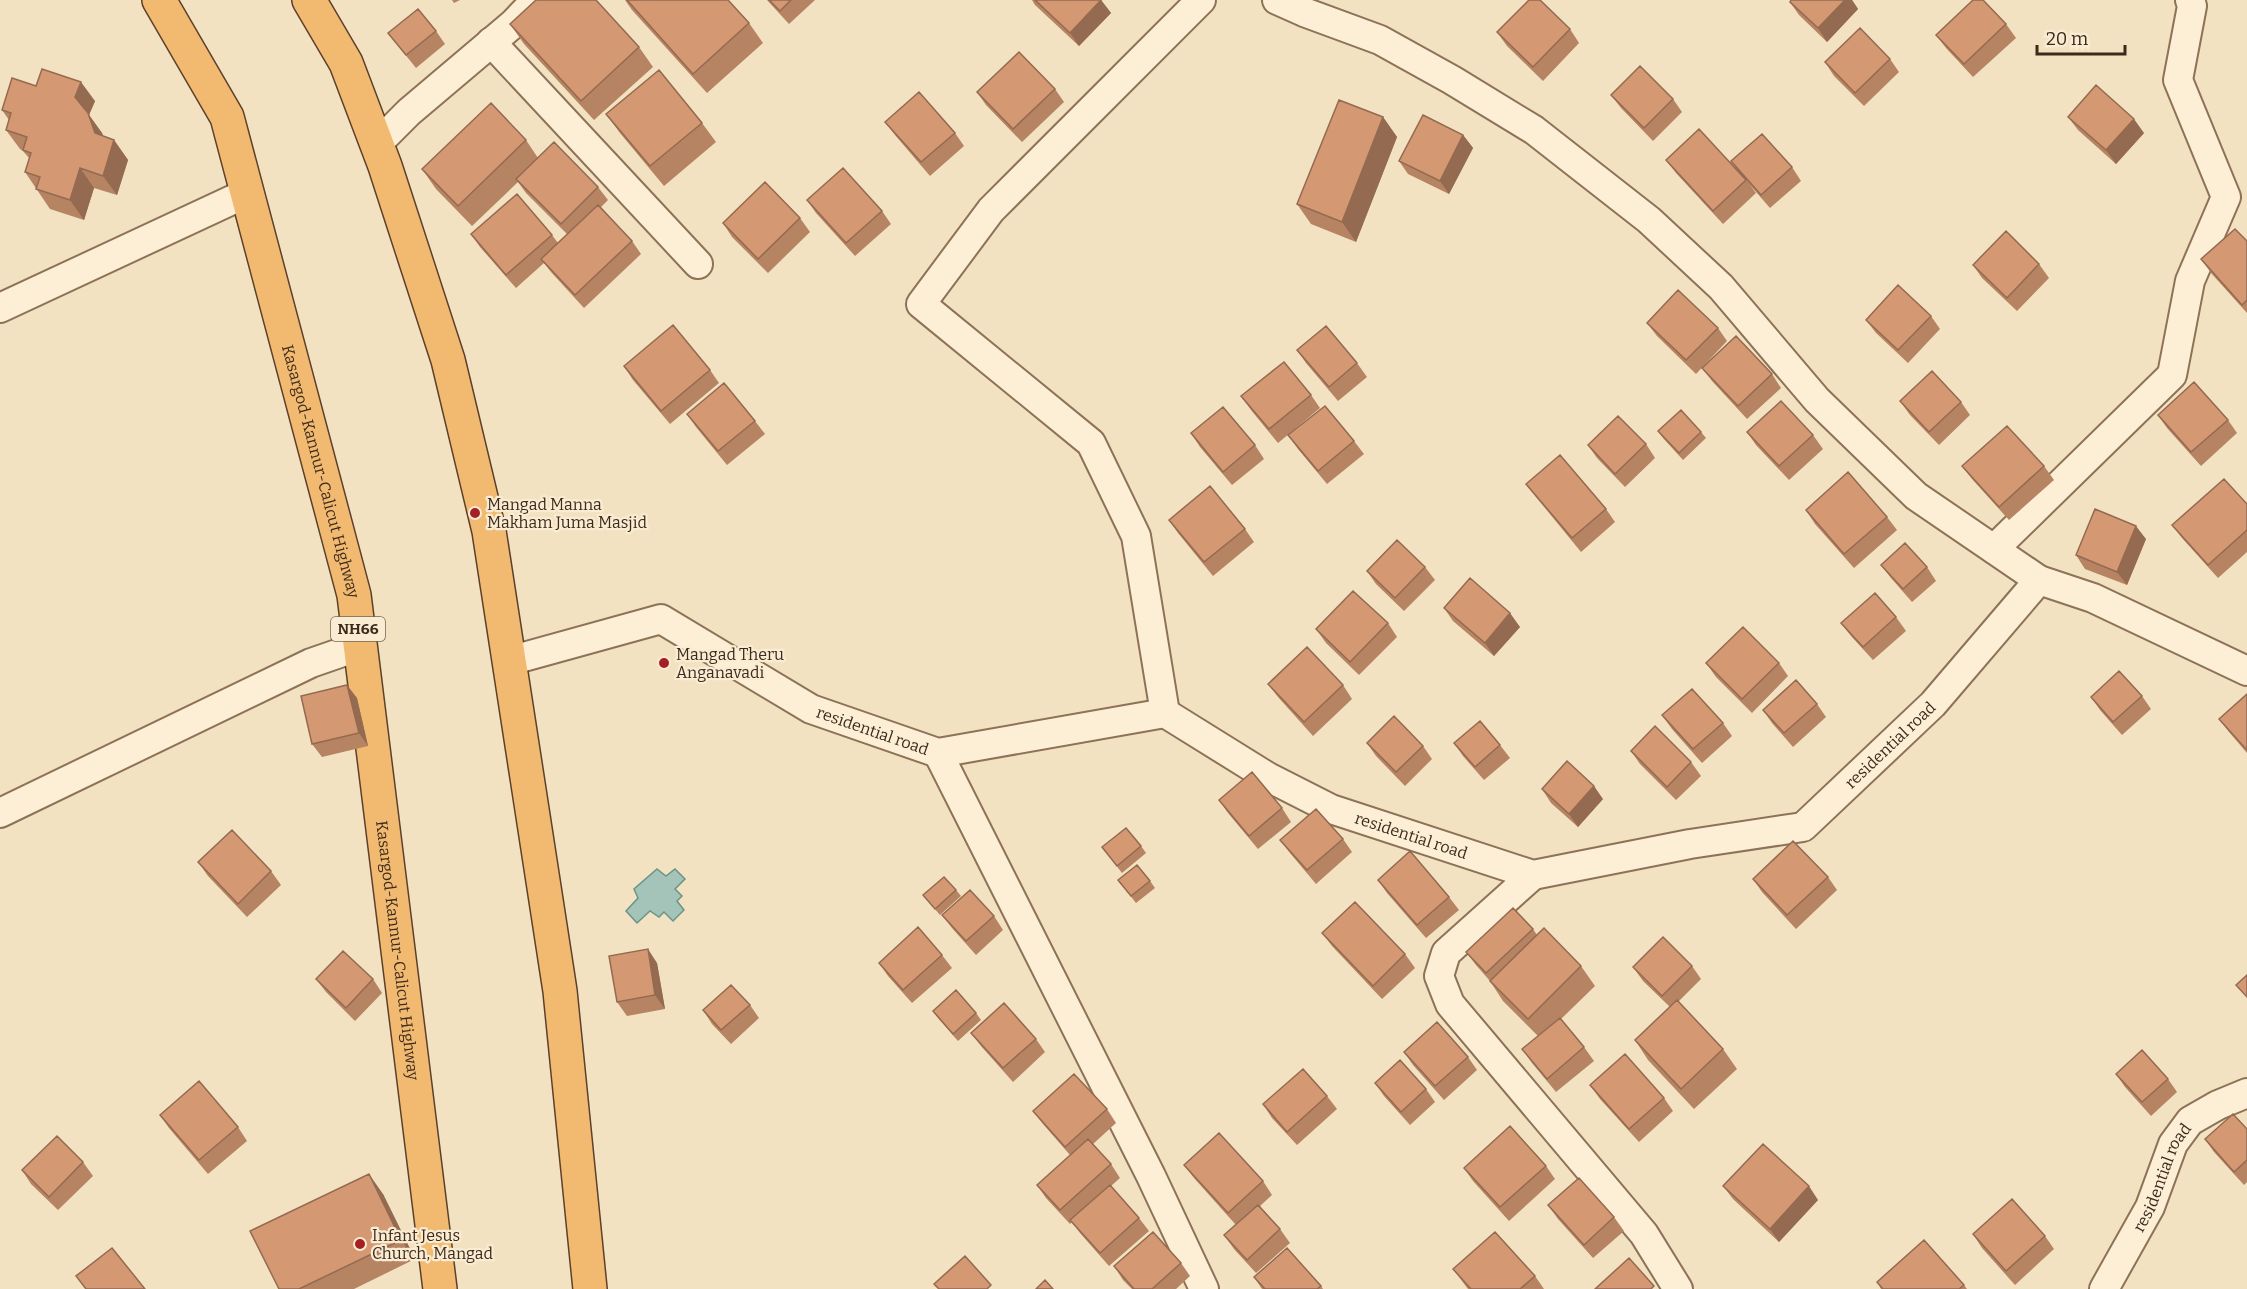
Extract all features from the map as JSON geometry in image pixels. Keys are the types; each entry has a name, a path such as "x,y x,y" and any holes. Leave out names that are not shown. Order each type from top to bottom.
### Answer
{"highway":[{"name":"Kasargod-Kannur-Calicut Highway","path":"159,0 227,117 354,595 440,1289"},
{"path":"309,0 346,63 377,144 448,360 489,531 560,991 590,1289"}],"street":[{"path":"377,144 409,112 513,24 536,0"},
{"path":"1165,713 1136,536 1091,443 921,304 992,210 1201,0"},
{"path":"1277,0 1380,40 1534,130 1649,220 1721,287 1816,400 1916,496 2039,580 2093,598 2247,671"},
{"path":"1994,549 2172,375 2190,281 2226,198 2178,80 2192,6 2190,0"},
{"path":"491,42 698,264"},
{"path":"0,308 247,193"},
{"name":"residential road","path":"509,661 661,618 811,709 938,753 1165,713 1268,777 1331,809 1533,876 1690,844 1803,827 1933,704 2039,580"},
{"path":"0,813 311,663 360,646"},
{"path":"938,753 1151,1176 1204,1289"},
{"path":"1533,876 1446,953 1439,976 1450,1004 1644,1234 1678,1289"},
{"name":"residential road","path":"2104,1289 2150,1207 2172,1144 2190,1121 2247,1093"}],"water":[{"path":"657,869 666,876 675,869 685,879 675,889 682,896 677,901 684,910 673,921 664,912 659,917 650,911 637,923 626,911 638,898 634,889"}],"building":[{"path":"536,0 596,0 639,47 581,101 510,24"},
{"path":"627,0 728,0 749,23 693,74"},
{"path":"769,0 791,0 780,11"},
{"path":"1035,0 1101,0 1070,33"},
{"path":"1529,0 1540,0 1570,29 1533,67 1497,32"},
{"path":"1791,0 1845,0 1818,28 1790,2"},
{"path":"1973,0 1983,0 2006,24 1964,64 1936,35"},
{"path":"418,9 436,31 406,55 388,33"},
{"path":"1860,28 1890,59 1855,93 1825,62"},
{"path":"1019,52 1055,89 1013,129 977,92"},
{"path":"1640,66 1673,99 1644,128 1611,95"},
{"path":"42,69 81,82 75,97 88,113 95,133 114,140 103,176 80,168 70,200 36,189 40,177 25,172 31,153 23,150 27,137 6,130 11,113 2,110 12,78 36,86"},
{"path":"659,70 702,123 650,166 606,114"},
{"path":"2096,85 2134,119 2106,150 2068,117"},
{"path":"919,92 955,133 921,162 885,122"},
{"path":"1339,100 1383,117 1342,222 1297,204"},
{"path":"491,103 526,140 458,206 422,169"},
{"path":"1423,115 1463,135 1440,181 1399,161"},
{"path":"1699,129 1746,180 1713,211 1666,160"},
{"path":"1762,134 1792,167 1761,195 1731,161"},
{"path":"554,142 598,187 561,224 516,179"},
{"path":"843,168 882,211 846,243 807,200"},
{"path":"765,182 800,218 758,259 723,223"},
{"path":"517,194 552,235 506,275 471,234"},
{"path":"598,205 632,241 575,295 541,259"},
{"path":"2235,229 2247,241 2247,300 2242,305 2201,259"},
{"path":"2006,231 2039,264 2007,298 1973,265"},
{"path":"1898,285 1931,316 1898,350 1866,320"},
{"path":"1678,290 1718,328 1686,360 1647,323"},
{"path":"673,325 710,370 661,411 624,366"},
{"path":"1326,326 1357,363 1329,387 1297,350"},
{"path":"1736,336 1772,374 1738,406 1702,368"},
{"path":"1284,362 1311,395 1269,429 1241,396"},
{"path":"1932,371 1961,402 1929,432 1900,401"},
{"path":"2194,382 2228,420 2191,452 2158,415"},
{"path":"724,383 755,421 718,451 687,414"},
{"path":"1781,401 1813,435 1779,466 1747,432"},
{"path":"1325,406 1354,441 1318,471 1288,435"},
{"path":"1223,407 1255,445 1223,472 1191,433"},
{"path":"1681,410 1701,432 1679,453 1658,431"},
{"path":"1618,416 1646,444 1615,474 1588,445"},
{"path":"2007,426 2044,466 1999,507 1962,466"},
{"path":"1560,455 1606,509 1572,538 1526,484"},
{"path":"1848,472 1887,517 1844,554 1806,510"},
{"path":"2224,479 2247,504 2247,530 2208,565 2172,525"},
{"path":"1210,486 1245,529 1204,562 1169,520"},
{"path":"2095,509 2136,526 2117,572 2076,555"},
{"path":"1397,540 1425,567 1395,598 1367,571"},
{"path":"1905,543 1927,567 1903,589 1881,565"},
{"path":"1470,578 1510,613 1485,643 1444,608"},
{"path":"1353,591 1388,623 1350,662 1316,629"},
{"path":"1875,593 1896,617 1863,647 1841,623"},
{"path":"1743,627 1779,663 1742,699 1706,663"},
{"path":"1307,647 1343,685 1304,722 1268,684"},
{"path":"2119,671 2142,696 2113,722 2091,697"},
{"path":"1796,680 1817,704 1784,733 1763,710"},
{"path":"347,685 359,733 312,744 301,696"},
{"path":"1692,689 1723,723 1693,749 1662,715"},
{"path":"2247,694 2247,750 2219,719"},
{"path":"1394,716 1423,746 1396,772 1367,743"},
{"path":"1480,721 1500,745 1475,767 1454,743"},
{"path":"1655,726 1691,762 1667,787 1631,751"},
{"path":"1567,761 1594,786 1569,814 1542,789"},
{"path":"1252,772 1282,808 1249,836 1219,800"},
{"path":"1316,809 1343,839 1307,870 1280,840"},
{"path":"1126,828 1141,846 1117,866 1102,847"},
{"path":"232,830 271,871 238,904 198,862"},
{"path":"1793,841 1828,877 1787,915 1753,879"},
{"path":"1410,851 1449,897 1417,925 1378,880"},
{"path":"1137,865 1150,881 1131,896 1118,880"},
{"path":"944,877 956,890 935,909 923,895"},
{"path":"970,890 994,916 966,941 942,915"},
{"path":"1355,902 1405,954 1373,986 1322,933"},
{"path":"1513,908 1533,929 1486,973 1466,952"},
{"path":"918,927 942,955 903,990 879,963"},
{"path":"1544,928 1581,966 1528,1019 1490,981"},
{"path":"1663,937 1692,966 1662,996 1633,967"},
{"path":"648,949 655,995 617,1002 609,956"},
{"path":"343,951 373,979 346,1008 316,979"},
{"path":"2247,975 2247,997 2236,985"},
{"path":"731,985 750,1005 721,1030 703,1010"},
{"path":"956,990 976,1013 953,1034 933,1011"},
{"path":"1677,1000 1723,1049 1681,1089 1635,1040"},
{"path":"1004,1003 1036,1039 1003,1068 971,1033"},
{"path":"1560,1018 1584,1047 1547,1079 1522,1049"},
{"path":"1437,1022 1468,1057 1435,1086 1404,1052"},
{"path":"2142,1050 2168,1079 2142,1102 2116,1074"},
{"path":"1625,1054 1664,1098 1629,1129 1590,1085"},
{"path":"1400,1060 1426,1089 1401,1112 1375,1083"},
{"path":"1303,1069 1327,1096 1287,1132 1263,1104"},
{"path":"1074,1074 1107,1109 1065,1147 1033,1111"},
{"path":"199,1081 238,1127 199,1160 160,1115"},
{"path":"2233,1114 2247,1129 2247,1160 2234,1172 2205,1139"},
{"path":"1510,1126 1546,1166 1500,1207 1464,1168"},
{"path":"1219,1133 1263,1181 1228,1213 1184,1165"},
{"path":"57,1136 83,1162 49,1197 22,1170"},
{"path":"1088,1139 1111,1164 1060,1210 1037,1185"},
{"path":"1763,1144 1809,1186 1770,1229 1723,1186"},
{"path":"369,1174 401,1240 299,1289 279,1289 250,1231"},
{"path":"1579,1178 1614,1217 1584,1245 1548,1205"},
{"path":"1110,1185 1139,1218 1100,1253 1070,1220"},
{"path":"2012,1199 2045,1236 2006,1271 1973,1234"},
{"path":"1258,1205 1280,1229 1247,1260 1224,1235"},
{"path":"1153,1232 1181,1263 1152,1289 1134,1289 1114,1266"},
{"path":"1495,1232 1535,1276 1520,1289 1471,1289 1453,1269"},
{"path":"1924,1240 1964,1285 1959,1289 1883,1289 1877,1282"},
{"path":"112,1248 145,1289 86,1289 76,1276"},
{"path":"1287,1248 1321,1286 1317,1289 1265,1289 1254,1277"},
{"path":"965,1256 991,1285 987,1289 939,1289 934,1284"},
{"path":"1629,1258 1654,1286 1651,1289 1595,1289"},
{"path":"1045,1280 1053,1289 1036,1289"}],"place":[{"name":"Mangad Manna Makham Juma Masjid","path":"475,513"},
{"name":"Mangad Theru Anganavadi","path":"664,663"},
{"name":"Infant Jesus Church, Mangad","path":"360,1244"}]}
